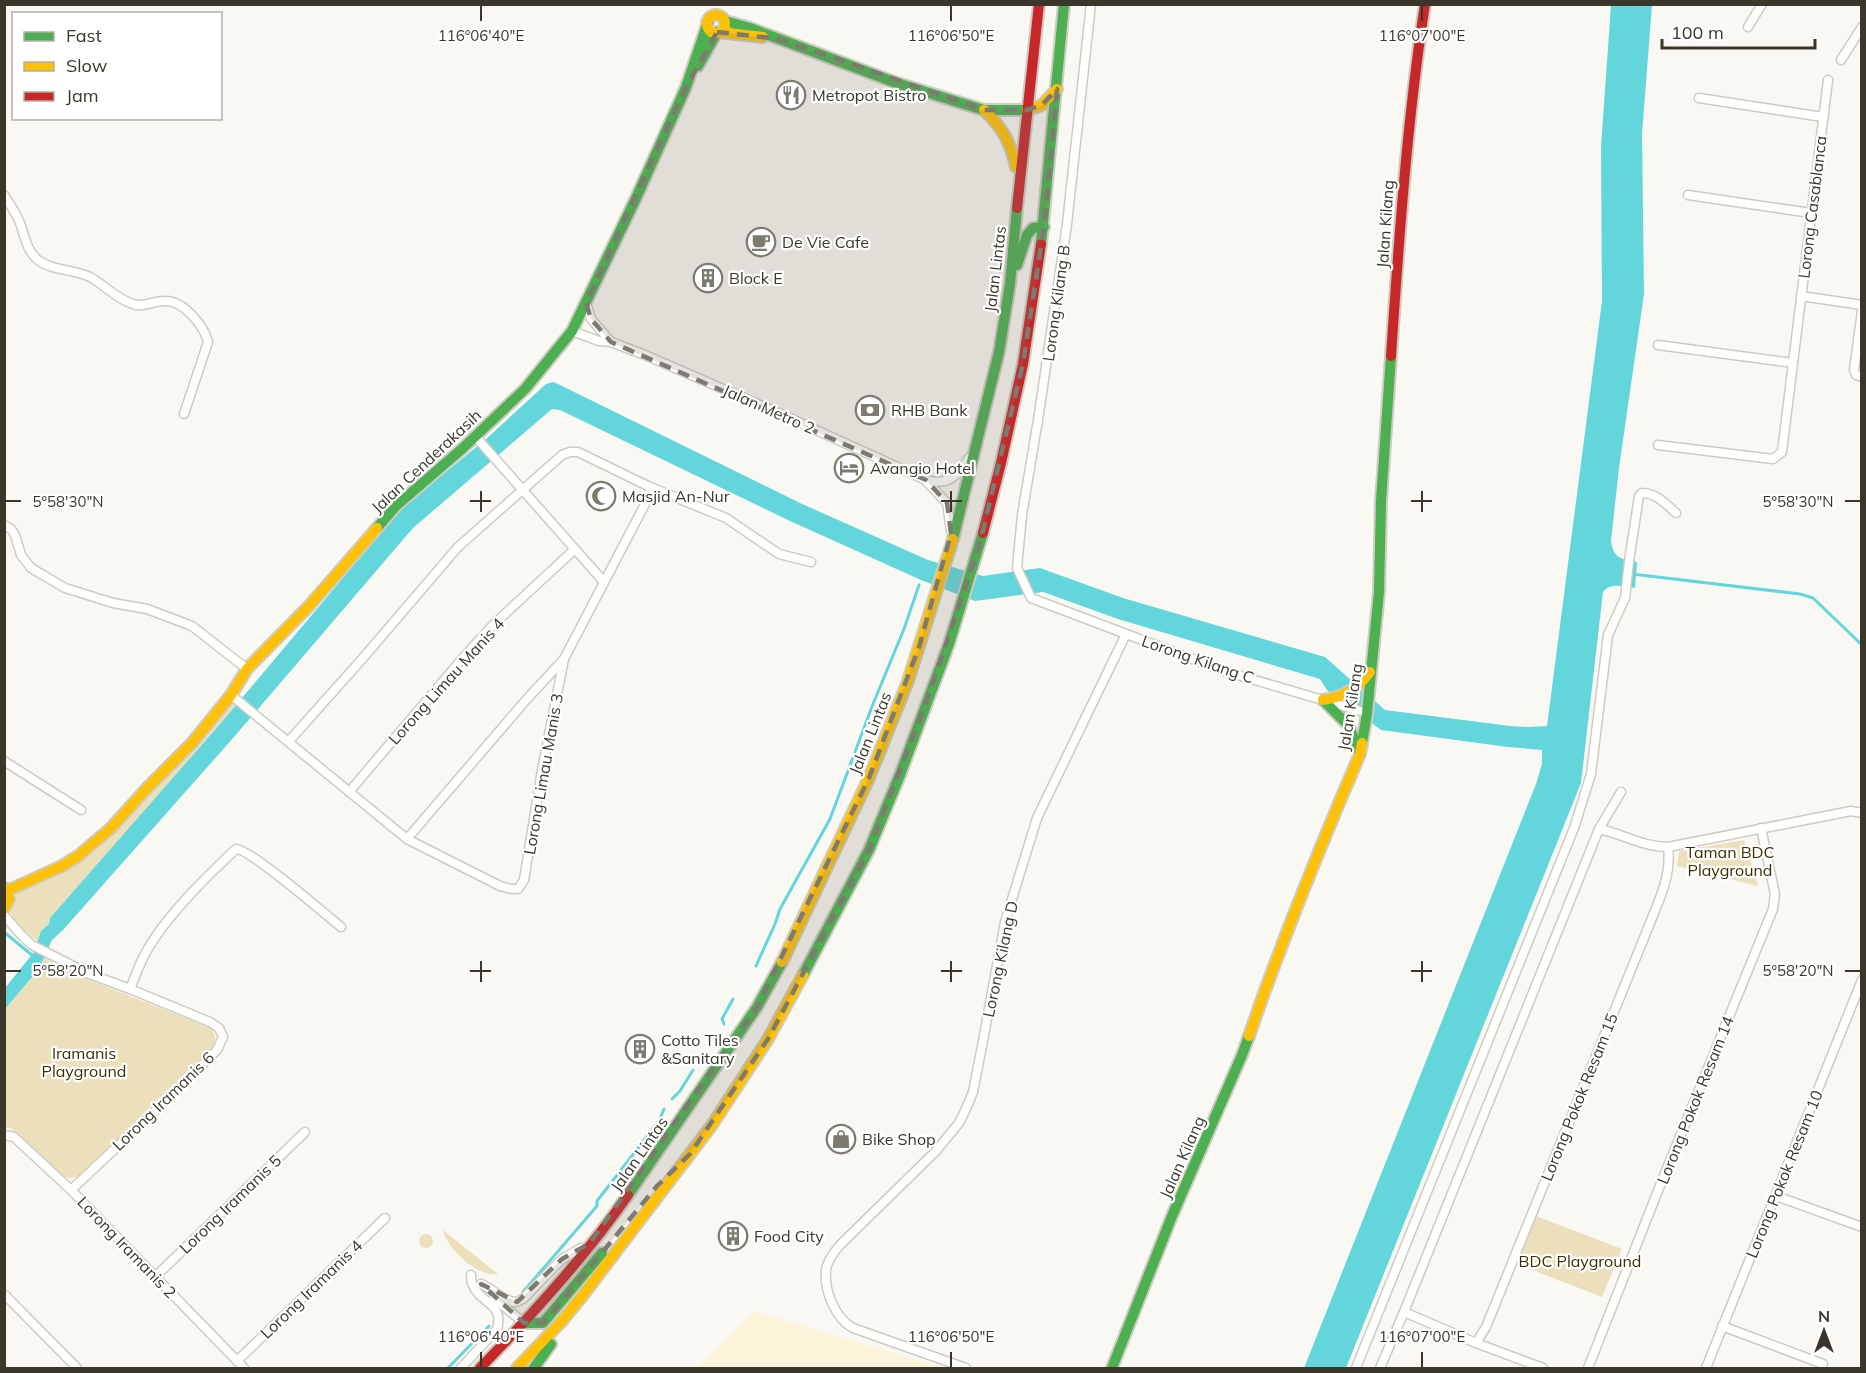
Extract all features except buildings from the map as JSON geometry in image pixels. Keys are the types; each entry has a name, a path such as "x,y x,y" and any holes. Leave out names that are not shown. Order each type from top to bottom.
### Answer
{"main road":[{"name":"Jalan Cenderakasih","path":"6,890 62,866 94,844 235,697 247,669 309,606 396,506 477,438 525,389 572,331 686,87 709,20 717,4"},
{"path":"686,87 718,32 724,28 726,4"},
{"name":"Jalan Lintas","path":"480,1368 524,1323 612,1218 757,1007 775,976 869,778 908,681 946,563 999,352 1010,284 1039,4"},
{"path":"517,1368 561,1322 690,1154 712,1125 768,1039 830,927 868,850 900,775 949,644 979,547 1023,364 1044,227 1064,4"},
{"name":"Jalan Kilang","path":"1112,1368 1172,1216 1242,1055 1273,966 1360,754 1372,670 1378,592 1382,491 1404,169 1425,4"},
{"path":"779,39 710,30 709,20 719,15 724,19 750,28 869,73 984,110 1027,110 1042,105 1057,89"},
{"path":"984,110 997,122 1009,139 1019,185"},
{"path":"1010,284 1027,235 1032,228 1044,227"},
{"path":"1323,700 1338,698 1351,691 1362,683 1372,670"},
{"path":"1323,700 1349,726 1360,754"},
{"path":"4,909 9,901 6,890"},
{"path":"524,1323 543,1323 549,1317 657,1186 690,1154"},
{"path":"534,1368 554,1339 561,1322"}],"street":[{"name":"Lorong Kilang B","path":"1031,598 1017,568 1022,515 1067,224 1091,4"},
{"path":"1748,27 1762,4"},
{"path":"1841,60 1862,27"},
{"name":"Lorong Casablanca","path":"1658,445 1773,459 1782,452 1828,80"},
{"path":"1700,98 1823,117"},
{"path":"4,195 19,221 28,248 38,260 91,278 135,305 169,301 185,308 206,331 208,342 184,414"},
{"path":"1688,195 1811,213"},
{"name":"Lorong Casablanca","path":"1801,296 1862,305"},
{"name":"Jalan Metro 2","path":"586,303 591,319 611,342"},
{"path":"1862,311 1854,370 1856,375 1862,377"},
{"name":"Jalan Metro 2","path":"572,331 599,341 611,342 772,410 926,480 941,495 948,507 951,534 946,563"},
{"path":"1659,345 1793,363"},
{"path":"477,438 604,582"},
{"path":"926,480 935,483 951,479 960,472 976,448"},
{"path":"288,741 458,547 562,455 570,452 578,452 648,486 726,518 779,554 811,562"},
{"path":"235,697 407,839 564,659 644,506 650,490 648,486"},
{"path":"1356,1368 1574,828 1591,774 1608,635 1625,598 1639,496 1642,493 1654,495 1676,513"},
{"path":"4,525 15,535 21,555 31,568 65,588 113,603 147,609 192,626 247,669"},
{"name":"Lorong Limau Manis 4","path":"349,792 486,633 575,549"},
{"name":"Lorong Kilang C","path":"1031,598 1224,671 1367,713"},
{"name":"Lorong Kilang D","path":"966,1368 846,1324 836,1311 828,1286 826,1269 833,1252 936,1151 959,1124 973,1092 1005,922 1037,818 1126,634"},
{"name":"Lorong Limau Manis 3","path":"407,839 500,886 519,889 524,880 542,770 564,659"},
{"path":"4,761 81,810"},
{"path":"1380,1368 1599,830 1621,792"},
{"path":"1599,830 1612,832 1648,846 1668,847 1851,811 1862,813"},
{"name":"Lorong Pokok Resam 14","path":"1588,1368 1660,1183 1773,909 1775,894 1761,828"},
{"name":"Lorong Pokok Resam 15","path":"1476,1343 1486,1327 1656,907 1667,876 1670,860 1668,847"},
{"path":"130,988 153,941 189,896 236,849 242,849 269,868 341,927"},
{"name":"Lorong Iramanis 6","path":"4,915 32,945 87,973 130,988 210,1022 219,1028 224,1037 217,1050 71,1190"},
{"name":"Lorong Pokok Resam 10","path":"1706,1368 1862,980"},
{"name":"Lorong Iramanis 5","path":"156,1276 305,1132"},
{"name":"Lorong Iramanis 2","path":"4,1135 14,1137 71,1190 244,1368"},
{"path":"1776,1196 1862,1227"},
{"name":"Lorong Iramanis 4","path":"237,1361 385,1218"},
{"path":"524,1323 490,1295 481,1284 491,1288 506,1300 517,1302 524,1298 562,1259 590,1243"},
{"path":"461,1368 498,1329 499,1322 494,1306 473,1287 471,1275"},
{"path":"4,1294 77,1368"},
{"path":"1404,1312 1476,1343 1543,1368"},
{"path":"1722,1326 1823,1364"}],"highlighted area":[{"path":"717,32 779,39 984,110 1027,110 1042,105 1057,89 1044,227 1023,364 979,547 924,709 869,850 768,1039 690,1154 657,1186 549,1317 543,1323 524,1323 481,1284 517,1302 562,1259 590,1243 757,1007 869,778 919,647 951,534 947,503 926,480 611,342 591,319 586,303 686,87"}],"shaded area":[{"path":"754,1311 944,1368 697,1368"}],"green space":[{"path":"230,702 237,705 50,918 49,924 41,931 38,941 26,932 11,912 18,893 72,866 106,841 188,753"},
{"name":"Taman BDC Playground","path":"1744,840 1758,886 1677,866 1679,851"},
{"name":"Iramanis Playground","path":"44,958 87,979 208,1027 215,1037 214,1045 78,1177 61,1176 12,1129 5,1127 5,1009 39,969"},
{"name":"BDC Playground","path":"1536,1216 1622,1249 1602,1297 1517,1264"},
{"path":"443,1230 498,1274 482,1271 464,1261 450,1245"},
{"path":"426,1234 431,1236 433,1241 431,1246 426,1248 421,1246 419,1241 421,1236"}],"water":[{"path":"1611,5 1652,5 1642,134 1644,294 1611,541 1616,555 1637,562 1635,588 1614,586 1603,592 1581,783 1346,1368 1304,1368 1536,784 1542,764 1542,750 1381,730 1327,690 1320,679 1118,619 1043,592 975,601 921,580 790,521 560,410 552,409 413,528 234,737 52,940 39,969 5,1009 5,988 34,952 41,931 49,924 50,918 221,723 400,510 486,439 546,384 553,382 800,503 928,560 983,576 1040,568 1123,598 1325,657 1385,710 1510,726 1547,726 1602,301 1601,147"}],"waterway":[{"path":"1632,574 1800,594 1813,598 1862,645"},
{"path":"756,966 780,909 830,819 919,585"},
{"path":"4,932 33,956"},
{"path":"724,1024 722,1019 733,999"},
{"path":"672,1099 693,1070"},
{"path":"523,1292 597,1206 597,1201 659,1121 664,1109"},
{"path":"448,1368 489,1326"}],"traffic: fast":[{"path":"1041,244 1064,4"},
{"path":"725,21 750,28 897,83 984,110 1027,110"},
{"path":"377,528 396,506 463,448 525,389 572,331 686,87 708,22"},
{"path":"698,66 717,32"},
{"path":"953,539 999,352 1010,284 1017,208"},
{"path":"1017,265 1027,235 1033,228 1044,227"},
{"path":"1362,743 1379,592 1381,501 1391,356"},
{"path":"803,975 869,850 900,775 949,644 983,533"},
{"path":"1323,700 1349,726 1360,754"},
{"path":"628,1195 757,1007 782,962"},
{"path":"1112,1368 1172,1216 1249,1036"},
{"path":"524,1323 543,1323 602,1253"},
{"path":"534,1368 551,1344"}],"traffic: slow":[{"path":"716,15 722,18 725,24 722,30 716,33 710,30 707,24 710,18 716,15"},
{"path":"719,32 763,37"},
{"path":"1027,110 1042,105 1057,89"},
{"path":"984,110 1005,136 1016,167"},
{"path":"7,891 62,866 78,856 111,828 192,743 231,695 247,669 309,606 377,528"},
{"path":"782,962 869,778 908,681 953,539"},
{"path":"1323,700 1350,691 1370,672"},
{"path":"1249,1036 1302,894 1360,754 1362,743"},
{"path":"4,909 9,899 5,888"},
{"path":"517,1368 583,1295 712,1125 768,1039 803,975"}],"traffic: jam":[{"path":"1017,208 1039,4"},
{"path":"1391,356 1408,136 1425,4"},
{"path":"983,533 1023,364 1041,244"},
{"path":"480,1368 558,1284 628,1195"}],"place":[{"name":"Metropot Bistro","path":"791,95"},
{"name":"De Vie Cafe","path":"761,242"},
{"name":"Block E","path":"708,278"},
{"name":"RHB Bank","path":"870,410"},
{"name":"Avangio Hotel","path":"849,468"},
{"name":"Masjid An-Nur","path":"601,496"},
{"name":"Cotto Tiles &Sanitary","path":"640,1049"},
{"name":"Bike Shop","path":"841,1139"},
{"name":"Food City","path":"733,1236"}]}
